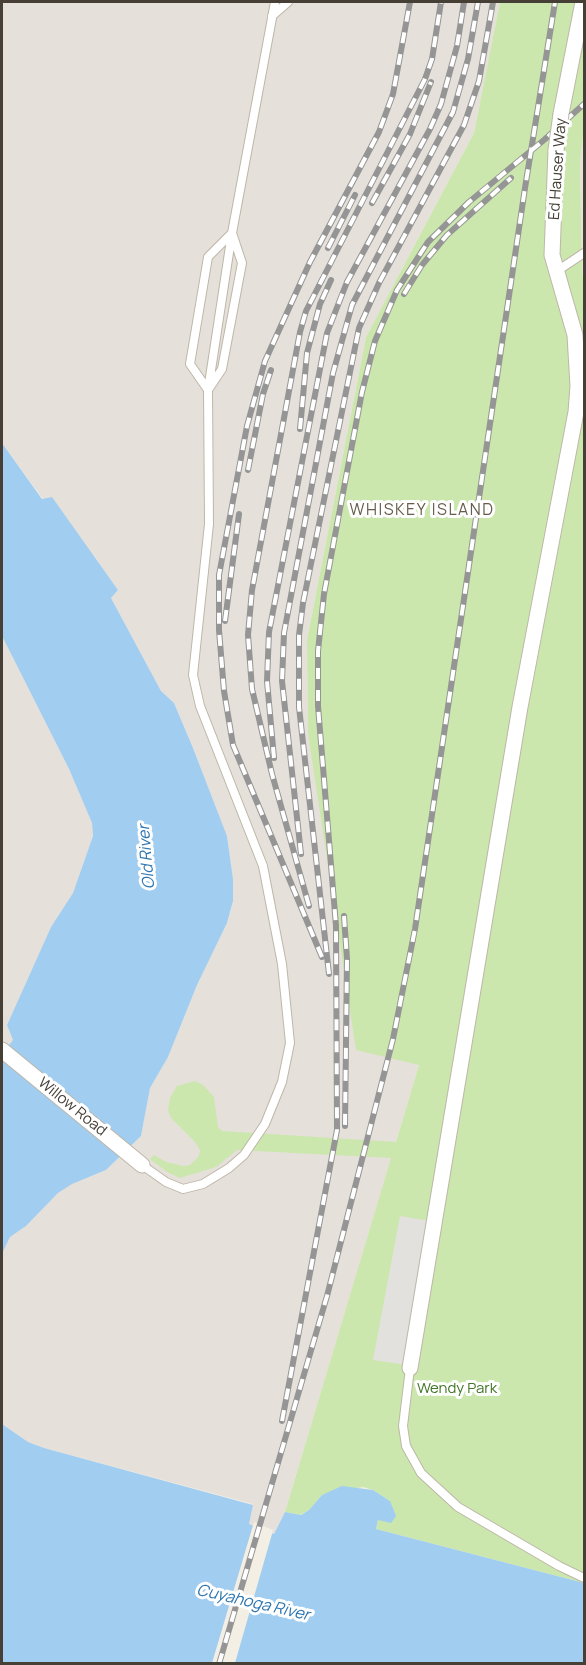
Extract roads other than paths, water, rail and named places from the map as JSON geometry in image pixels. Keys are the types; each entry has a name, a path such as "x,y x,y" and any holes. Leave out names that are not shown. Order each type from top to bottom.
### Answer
{"street":[{"name":"Ed Hauser Way","path":"410,1368 520,706 576,412 578,386 575,335 552,255 556,150 583,2"},
{"name":"Willow Road","path":"2,1050 142,1165"}],"lane":[{"path":"142,1165 166,1182 183,1188 203,1184 229,1168 244,1155 265,1124 282,1082 290,1043 282,964 263,866 200,706 193,675 209,524 208,390 232,233 275,2"},
{"path":"272,16 288,2"},
{"path":"208,390 222,369 242,262 232,233"},
{"path":"208,390 190,364 208,258 232,233"},
{"path":"557,270 585,253"},
{"path":"410,1368 403,1426 406,1446 421,1473 459,1507 559,1566 585,1578"}],"water":[{"name":"Old River","path":"2,443 42,499 52,497 118,590 111,598 161,691 174,703 227,836 233,879 233,901 227,923 197,985 168,1057 150,1088 141,1136 106,1170 72,1184 58,1193 26,1226 10,1237 2,1254 2,1054 13,1040 7,1025 51,927 73,893 93,836 92,823 69,769 2,636"},
{"name":"Cuyahoga River","path":"2,1424 28,1442 44,1448 253,1505 249,1524 274,1534 285,1512 301,1515 309,1510 322,1495 342,1486 373,1490 390,1501 396,1516 391,1523 378,1520 376,1529 584,1583 584,1663 2,1663"}],"railway":[{"path":"322,957 233,745 224,691 219,630 219,575 247,426 265,361 310,262 379,132 393,94 410,2"},
{"path":"309,906 272,774 252,689 248,635 252,590 300,332 306,311 425,79 432,59 441,2"},
{"path":"274,758 267,681 269,632 327,333 347,282 430,129 441,104 457,46 464,2"},
{"path":"301,854 282,681 284,633 333,373 352,305 453,112 468,59 478,2"},
{"path":"329,974 299,707 299,635 303,603 359,328 379,283 464,125 479,81 493,2"},
{"path":"219,1664 327,1296 393,1039 415,929 525,188 555,2"},
{"path":"372,203 410,134 431,82"},
{"path":"282,1421 337,1130 336,926 318,706 318,651 324,594 362,392 375,341 397,290 428,242 469,202 584,104"},
{"path":"404,294 422,265 447,235 511,178"},
{"path":"328,248 355,195"},
{"path":"300,429 307,353 320,304 331,280"},
{"path":"248,470 263,394 271,370"},
{"path":"225,621 239,514"},
{"path":"344,916 347,959 345,1126"}],"district":[{"name":"WHISKEY ISLAND","path":"422,511"}],"park label":[{"name":"Wendy Park","path":"457,1389"}]}
